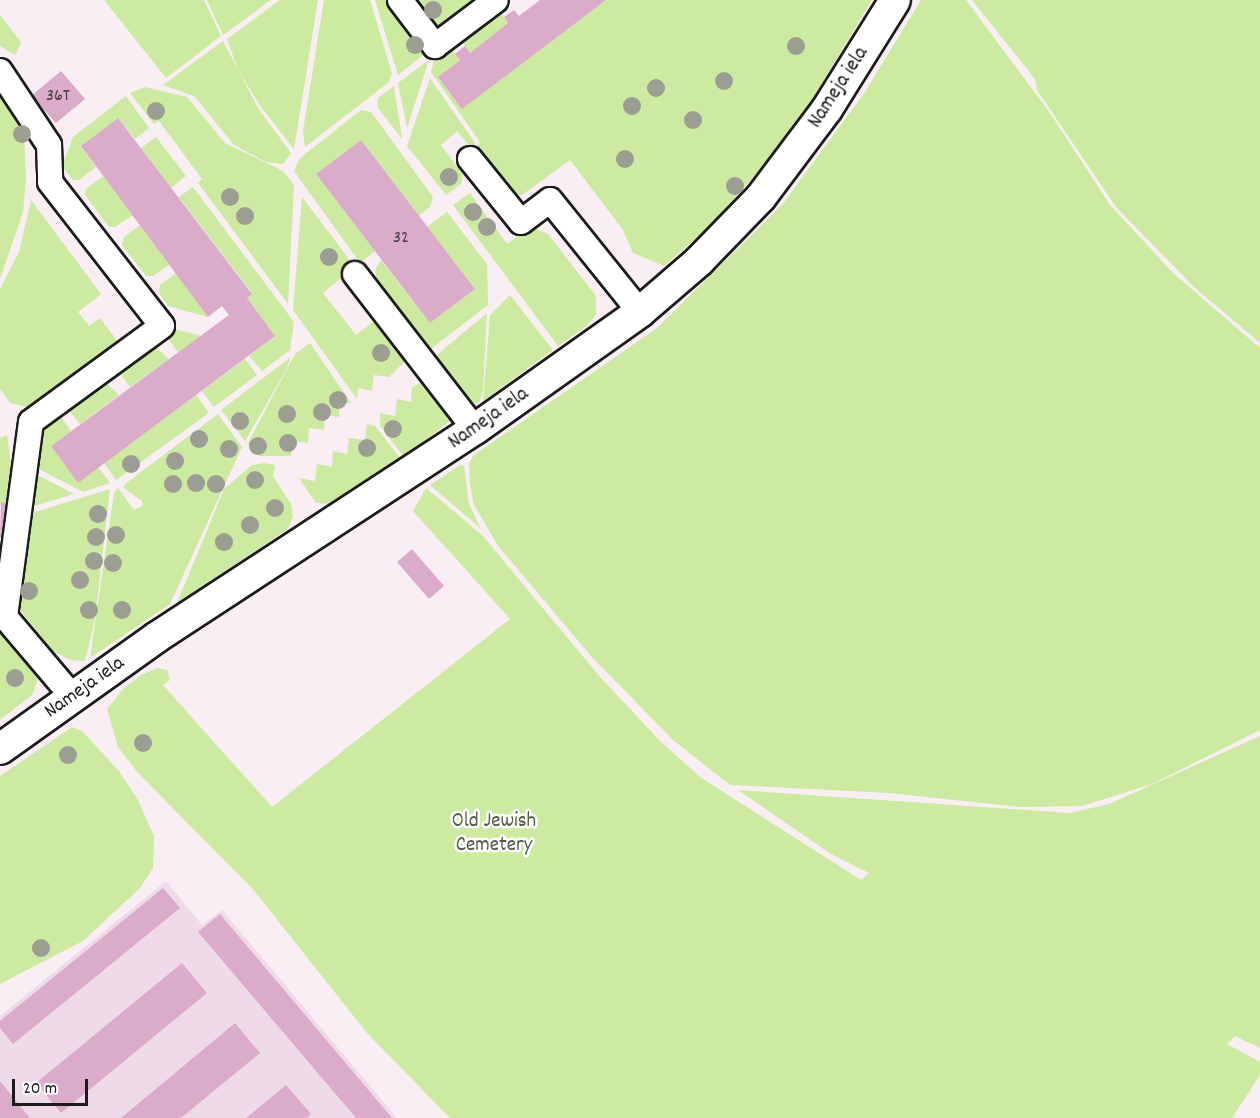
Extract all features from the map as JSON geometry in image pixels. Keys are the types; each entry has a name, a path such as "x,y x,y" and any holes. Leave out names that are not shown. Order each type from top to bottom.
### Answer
{"street":[{"path":"400,0 435,46 496,0"},
{"name":"Nameja iela","path":"0,749 72,696 475,429 640,312 699,261 761,197 827,109 895,0"},
{"path":"0,71 49,145 50,182 162,326 32,422 3,614 72,696"},
{"path":"470,159 521,222 550,200 640,312"},
{"path":"355,274 475,429"}],"shaded area":[{"path":"166,881 202,925 222,910 397,1118 0,1118 0,1016"}],"green space":[{"path":"104,0 204,0 221,36 166,78"},
{"path":"207,0 271,0 223,35"},
{"path":"280,0 318,0 294,149 261,107 238,70 227,39"},
{"path":"324,0 370,0 392,73 389,82 305,147 303,131"},
{"path":"375,0 387,0 427,52 398,75"},
{"path":"415,0 477,0 436,30"},
{"path":"606,0 872,0 810,103 762,167 709,227 664,266 633,253 623,230 570,160 522,195 508,193 475,153 480,142 431,72 436,54 448,45 460,60 438,77 462,108"},
{"path":"921,0 966,0 1050,113 1110,205 1174,274 1260,348 1260,730 1152,784 1082,806 1020,807 889,793 730,785 673,740 591,656 498,546 474,505 470,486 469,463 474,455 657,328 782,205 865,92"},
{"path":"972,0 1260,0 1260,343 1193,286 1116,207 1037,90 1035,79"},
{"path":"497,8 508,23 470,53 459,37"},
{"path":"0,15 21,42 15,55 0,46"},
{"path":"223,41 258,108 291,153 283,164 266,162 234,145 194,96 163,85"},
{"path":"429,60 407,128 398,83"},
{"path":"430,78 475,143 472,149 457,131 441,145 463,175 461,184 446,195 407,146"},
{"path":"394,86 402,139 377,107 378,98"},
{"path":"145,87 187,97 225,143 283,171 294,185 288,304 198,183 202,179 159,121 154,124 130,93"},
{"path":"0,96 24,130 26,180 23,212 0,279"},
{"path":"126,96 149,128 135,139 118,118 81,146 96,167 79,180 73,180 62,166 73,137"},
{"path":"361,110 371,112 433,197 430,207 419,216 361,140 316,174 375,251 360,263 294,171 300,158"},
{"path":"156,137 186,176 171,188 141,148"},
{"path":"103,176 133,215 115,227 109,227 85,195 86,189"},
{"path":"193,187 294,322 290,350 262,371 249,356 275,336 247,298 252,293 179,197"},
{"path":"470,193 507,244 532,227 548,234 596,296 596,314 588,325 558,346 453,205"},
{"path":"302,197 355,267 323,293 356,335 378,318 407,359 389,377 374,375 372,391 358,388 357,399 293,310"},
{"path":"31,200 101,294 78,312 89,326 100,318 119,343 31,408 10,403 0,389 0,289 19,252"},
{"path":"447,212 487,264 488,305 427,352 378,286 375,270 381,260 430,323 475,289 427,227"},
{"path":"140,225 169,265 153,276 146,276 122,245 124,237"},
{"path":"176,273 208,317 168,306 159,293 160,285"},
{"path":"510,295 553,350 483,401 490,315"},
{"path":"487,313 483,390 480,402 471,404 432,359"},
{"path":"174,329 202,336 178,352 169,340 168,333"},
{"path":"310,343 351,403 340,403 339,417 325,415 324,430 309,428 308,443 293,441 291,456 259,456 248,443 295,354"},
{"path":"153,345 169,359 130,387 121,375 122,368"},
{"path":"291,357 286,370 245,441 221,410"},
{"path":"245,359 257,375 214,407 202,391"},
{"path":"104,381 119,395 80,424 70,412 71,405"},
{"path":"422,382 451,420 404,457 380,426 380,413 395,416 397,399 411,402 412,387"},
{"path":"196,395 209,413 116,480 104,463"},
{"path":"218,414 242,447 170,604 90,658 114,493 118,488 134,510 142,506 143,502 124,488 125,484"},
{"path":"55,417 62,418 71,431 51,446 78,482 98,467 110,483 83,492 33,466 41,429"},
{"path":"367,424 375,426 401,459 335,504 316,503 299,478 315,481 317,464 332,467 333,451 347,454 349,438 365,440"},
{"path":"7,435 14,487 12,504 1,502 0,507 0,438"},
{"path":"264,463 275,465 273,476 291,504 293,516 288,529 177,603 224,489 252,465"},
{"path":"460,465 464,466 469,504 481,529 430,485"},
{"path":"32,472 74,494 28,508"},
{"name":"Old Jewish Cemetery","path":"426,488 483,536 600,677 661,742 700,777 861,880 869,873 831,854 738,790 1070,813 1109,804 1260,736 1260,1048 1235,1036 1227,1044 1260,1062 1260,1075 1232,1118 450,1118 367,1033 252,888 138,773 118,747 107,709 123,689 141,675 157,668 167,670 170,680 163,685 272,807 510,619 413,511"},
{"path":"110,489 95,619 85,661 70,660 53,651 21,611 19,598 32,513"},
{"path":"0,625 38,680 32,695 0,720"},
{"path":"72,727 82,731 118,770 137,798 154,836 153,868 140,888 83,941 0,984 0,776"}],"building":[{"path":"540,0 606,0 462,109 438,77 460,60 455,54 465,46 470,53 508,23 504,17 514,10 519,16"},
{"path":"61,71 85,99 56,123 31,96"},
{"path":"118,118 252,294 247,298 275,336 78,483 51,446 229,315 222,306 208,317 81,146"},
{"path":"361,140 475,289 430,323 316,174"},
{"path":"1,502 12,504 7,538 0,537"},
{"path":"412,549 444,586 429,599 397,562"},
{"path":"163,888 180,908 13,1044 0,1028 0,1021"},
{"path":"220,914 392,1118 356,1118 198,932"},
{"path":"182,963 207,993 61,1113 36,1083"},
{"path":"235,1023 260,1053 181,1118 121,1118"},
{"path":"0,1081 30,1118 0,1118"},
{"path":"286,1085 311,1114 307,1118 246,1118"}]}
